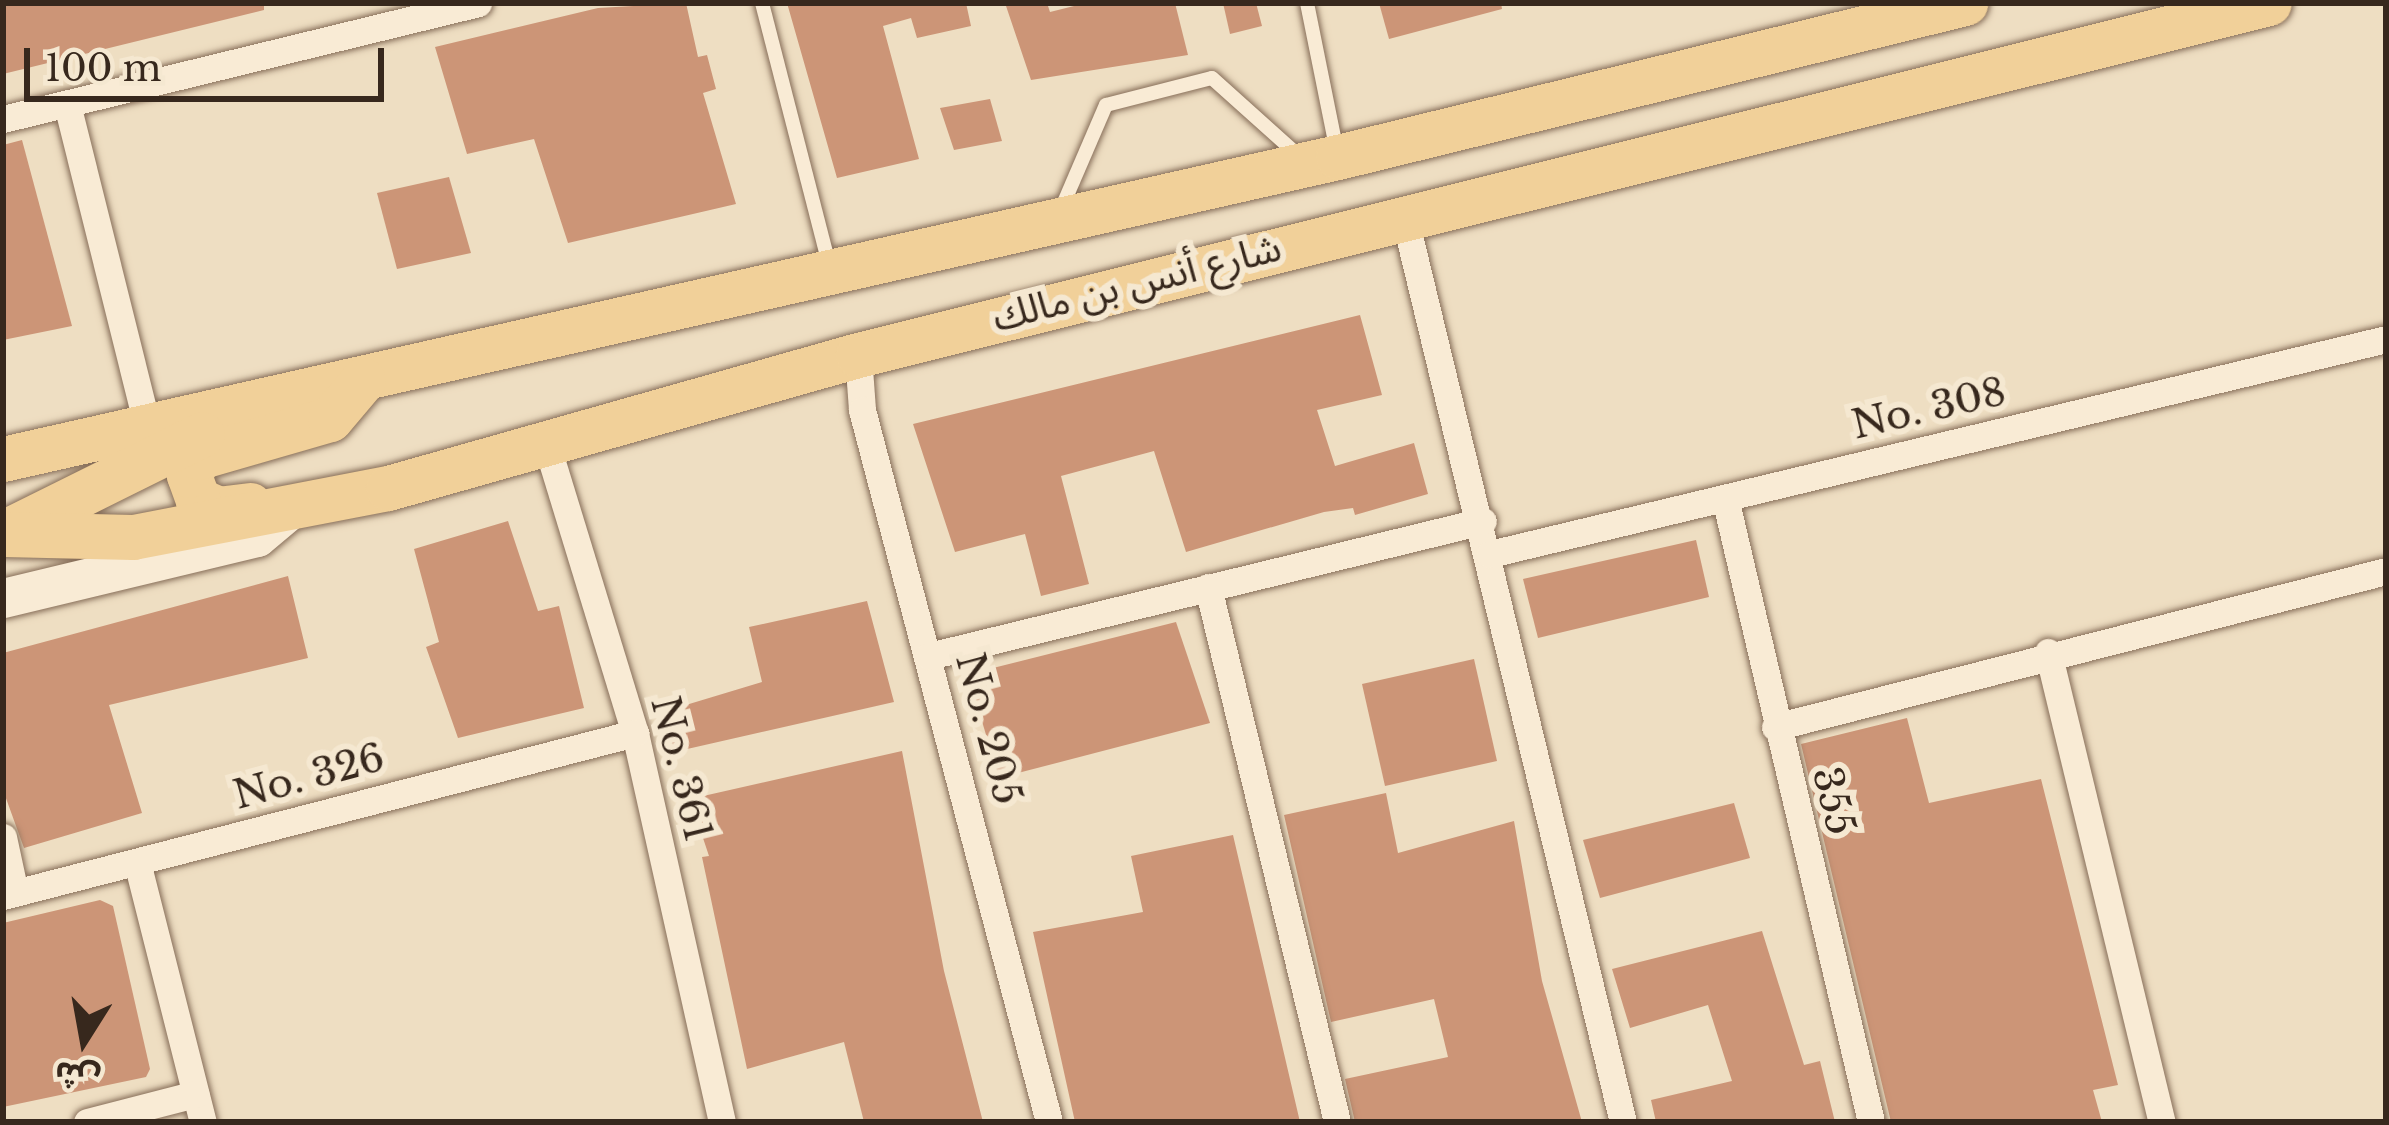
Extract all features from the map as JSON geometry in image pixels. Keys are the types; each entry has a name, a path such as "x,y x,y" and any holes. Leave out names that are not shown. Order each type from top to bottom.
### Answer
{"main road":[{"name":"شارع أنس بن مالك","path":"3,458 1323,160 1966,3"},
{"name":"شارع أنس بن مالك","path":"3,533 133,537 294,510 858,355 1404,215 2269,3"},
{"path":"294,510 212,508 194,494 190,475 210,452 330,419 363,380"},
{"path":"3,533 255,400"},
{"path":"3,598 257,537 294,510"}],"street":[{"path":"3,119 473,4"},
{"path":"67,104 147,425"},
{"path":"1404,215 1483,521 1624,1122"},
{"name":"No. 308","path":"1490,554 2386,340"},
{"name":"No. 205","path":"858,355 862,410 1049,1122"},
{"name":"No. 361","path":"544,439 635,733 722,1122"},
{"name":"355","path":"1725,498 1871,1122"},
{"path":"929,656 1483,521"},
{"path":"1775,727 2048,652 2386,572"},
{"path":"1208,587 1337,1122"},
{"path":"2048,652 2162,1122"},
{"name":"No. 326","path":"9,894 635,733"},
{"path":"3,837 9,894"},
{"path":"87,1122 199,1108 137,862"}],"lane":[{"path":"762,3 831,272"},
{"path":"1307,3 1323,160"},
{"path":"1056,221 1106,105 1212,78 1323,160"}],"building":[{"path":"3,3 264,3 264,10 3,74"},
{"path":"686,3 698,57 707,55 716,89 703,93 736,204 568,243 534,139 467,154 435,47 598,8"},
{"path":"787,3 966,3 971,26 917,38 911,18 883,26 919,159 837,178"},
{"path":"1005,3 1047,3 1050,12 1086,3 1175,3 1188,55 1031,80"},
{"path":"1223,3 1256,3 1262,26 1230,34"},
{"path":"1379,3 1501,3 1502,9 1389,39"},
{"path":"990,99 1002,141 954,150 940,108"},
{"path":"22,140 72,326 3,340 3,145"},
{"path":"449,177 471,253 397,269 377,193"},
{"path":"1360,315 1382,395 1317,410 1335,466 1414,443 1428,494 1355,515 1353,508 1324,512 1186,552 1154,451 1061,476 1089,584 1041,596 1025,534 955,552 913,424"},
{"path":"508,521 538,611 559,606 584,708 458,738 426,647 439,642 414,549"},
{"path":"1696,540 1709,597 1538,638 1523,579"},
{"path":"288,576 308,658 109,705 142,813 24,848 3,790 3,653"},
{"path":"867,601 894,702 674,752 666,711 762,682 749,627"},
{"path":"1176,622 1210,723 999,778 972,688 981,671"},
{"path":"1474,659 1497,761 1385,786 1362,684"},
{"path":"1907,718 1929,803 2041,779 2118,1085 2093,1090 2102,1122 1891,1122 1801,744"},
{"path":"902,751 944,971 983,1122 864,1122 844,1042 747,1069 702,857 709,856 690,799"},
{"path":"1386,793 1398,853 1514,821 1542,981 1582,1122 1355,1122 1345,1079 1448,1057 1434,999 1331,1022 1284,815"},
{"path":"1734,803 1750,858 1600,898 1583,840"},
{"path":"1233,835 1300,1122 1075,1122 1033,932 1143,912 1131,856"},
{"path":"100,900 113,906 150,1069 146,1077 3,1107 3,923"},
{"path":"1762,931 1804,1065 1820,1061 1835,1122 1656,1122 1651,1100 1732,1081 1708,1005 1630,1028 1612,969"}]}
